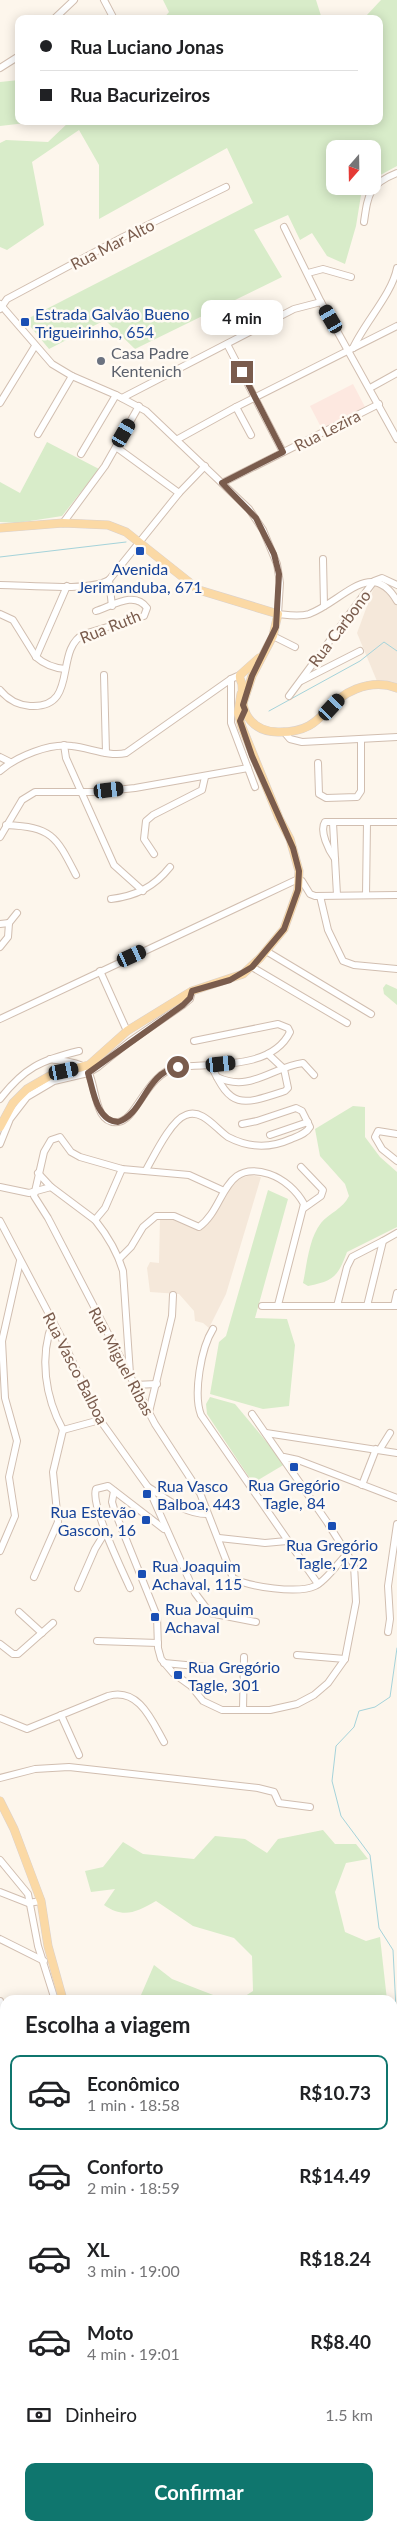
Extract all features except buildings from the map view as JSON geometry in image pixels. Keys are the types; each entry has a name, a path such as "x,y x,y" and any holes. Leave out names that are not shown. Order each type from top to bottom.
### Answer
{"main road":[{"path":"0,528 63,523 108,525 126,532 199,590 278,614 273,636 262,656 245,678 238,709 240,721 252,756 293,848 299,880 284,929 252,967 230,980 192,991 127,1031 86,1070 53,1074 26,1089 13,1103 0,1128"},
{"path":"240,721 244,708 245,678"},
{"path":"241,694 244,708 256,726 269,731 284,732 298,731 315,724 340,698 356,689 383,685 397,688"},
{"path":"0,1801 14,1829 41,1901 52,1960 62,1995"}],"street":[{"path":"58,15 74,0"},
{"path":"104,0 112,15"},
{"path":"0,68 15,59"},
{"path":"364,222 371,190 381,180 397,173"},
{"name":"Rua Mar Alto","path":"0,307 8,299 124,237 226,186"},
{"path":"284,228 321,302 351,349 379,404 394,424 397,438"},
{"path":"351,349 396,278 397,268"},
{"path":"308,273 323,269 350,277"},
{"path":"80,454 119,396 227,344 294,309 321,302"},
{"path":"0,307 52,364 72,376 139,406 178,439 256,518 274,554 279,574 278,614 304,615 362,584 374,581 386,586 397,601"},
{"path":"178,439 236,407 397,326"},
{"path":"227,344 283,452"},
{"path":"0,404 3,393 35,346"},
{"path":"370,388 397,373"},
{"path":"38,434 72,376"},
{"name":"Rua Lezira","path":"222,483 379,404"},
{"path":"63,523 116,447 139,406"},
{"path":"236,407 250,435"},
{"path":"116,447 180,493"},
{"path":"0,585 67,586 98,584 109,580 138,542 205,466"},
{"path":"323,559 324,606"},
{"name":"Rua Carbono","path":"289,696 374,581 382,578 397,585"},
{"path":"109,580 112,606"},
{"path":"36,657 67,586"},
{"name":"Rua Ruth","path":"65,669 71,648 80,636 138,618 146,612 144,604 132,599 96,611"},
{"path":"0,614 13,620 36,657 46,665 65,669 62,688 55,698 43,705 25,706 11,700 0,690"},
{"path":"273,636 295,647"},
{"path":"301,681 360,651"},
{"path":"104,675 106,752"},
{"path":"0,771 10,762 48,748 64,745 120,755 133,751 222,685 245,678"},
{"path":"231,681 232,723 255,787"},
{"path":"284,732 290,739 302,742 397,737"},
{"path":"318,763 319,794 322,797 357,797 361,791 360,739"},
{"path":"64,745 66,758 114,865 143,891"},
{"path":"0,757 10,762"},
{"path":"0,837 22,800 34,792 82,792 135,788 248,768"},
{"path":"154,854 144,839 146,821 153,815 202,790 205,777"},
{"path":"334,859 322,825 325,822 397,822"},
{"path":"366,895 367,822"},
{"path":"333,823 336,895"},
{"path":"6,825 37,828 49,834 54,838 76,875"},
{"path":"111,899 124,898 143,891 153,885 170,867"},
{"path":"0,1018 284,884 299,880 304,883 310,894 320,896 397,896"},
{"path":"320,896 323,916 335,947 343,961 354,965 397,969"},
{"path":"0,947 8,937 9,923 17,912"},
{"path":"0,924 9,923"},
{"path":"266,951 371,1014"},
{"path":"252,967 347,1023"},
{"path":"100,971 127,1031"},
{"path":"0,1144 10,1119 28,1097 54,1081 86,1070 183,1005 190,998 192,991"},
{"path":"86,1070 101,1111 107,1119 118,1122 126,1119 152,1082 166,1070 255,1058 268,1054 286,1040 290,1032 284,1025 238,1031 194,1041"},
{"path":"0,1099 18,1077 31,1068 50,1059 79,1051"},
{"path":"211,1064 216,1077 233,1098 246,1102 284,1092 289,1085 284,1069 268,1054"},
{"path":"50,1059 86,1070"},
{"path":"216,1077 228,1082 238,1083 262,1079 303,1063 314,1074"},
{"path":"146,1170 174,1126 184,1116 191,1113 203,1117 228,1136 252,1144 269,1146 278,1145 306,1133 310,1127 302,1111 296,1108 242,1124"},
{"path":"270,1135 308,1122"},
{"path":"397,1134 378,1131 375,1137 382,1149 397,1161"},
{"path":"37,1191 38,1172 48,1143 60,1137 75,1155 122,1169 194,1176 224,1191"},
{"path":"278,1305 304,1208 321,1196 323,1190 301,1167"},
{"path":"96,1220 105,1208 122,1169"},
{"path":"38,1172 51,1187 96,1220 119,1259 123,1271 130,1376"},
{"path":"119,1259 131,1247 143,1227 156,1216 174,1216 199,1227 224,1191 239,1174 263,1172 285,1182 298,1195 304,1208"},
{"path":"0,1187 37,1191 51,1187"},
{"name":"Rua Miguel Ribas","path":"37,1191 35,1200 114,1344 134,1385 200,1493 235,1580 283,1588 310,1588 318,1584"},
{"name":"Rua Vasco Balboa","path":"0,1221 53,1321 100,1420 148,1487 164,1529 194,1593 210,1613 256,1622"},
{"path":"337,1306 347,1267 352,1256 397,1232"},
{"path":"367,1306 383,1241"},
{"path":"0,1551 15,1516 9,1477 17,1441 5,1398 2,1341 20,1261"},
{"path":"262,1306 396,1306 397,1293"},
{"path":"150,1412 172,1316 173,1295"},
{"path":"34,1577 58,1522 54,1472 63,1430 51,1403 45,1347 53,1321"},
{"path":"213,1328 205,1344 198,1406 201,1415 318,1584 346,1555"},
{"path":"114,1344 128,1341"},
{"path":"134,1385 157,1384"},
{"path":"114,1490 112,1502 115,1512 147,1589 158,1622 159,1655 173,1673 191,1686 208,1705 222,1710 287,1708 307,1699 328,1684 345,1659 349,1645 356,1593 354,1565 284,1458 252,1414"},
{"path":"63,1430 100,1420"},
{"path":"266,1433 397,1453"},
{"path":"362,1485 378,1449 390,1433"},
{"path":"284,1458 298,1460 397,1498"},
{"path":"130,1588 106,1531 95,1493 103,1486 108,1486 164,1529"},
{"path":"148,1487 183,1509 192,1513 207,1514"},
{"path":"388,1632 390,1619 388,1586 397,1524"},
{"path":"78,1588 95,1549 106,1531"},
{"path":"219,1538 265,1543 287,1541"},
{"path":"19,1612 42,1633"},
{"path":"0,1644 13,1654 18,1654 53,1623"},
{"path":"98,1641 158,1643"},
{"path":"297,1655 345,1659"},
{"path":"243,1710 244,1657"},
{"path":"164,1663 207,1667"},
{"path":"0,1718 16,1726 28,1729 115,1694 130,1697 144,1709 164,1742"},
{"path":"61,1715 79,1755"},
{"path":"0,1778 35,1769 69,1767 258,1788 274,1792 279,1802 283,1804 310,1807"},
{"path":"0,1860 28,1894 43,1961 53,1995"},
{"path":"0,1892 29,1903 41,1901"},
{"path":"0,1940 43,1961 52,1960"},
{"path":"0,2001 0,2012"}],"shaded area":[{"path":"353,384 365,407 322,429 310,406"},
{"path":"376,582 385,588 397,606 397,693 379,686 357,633"},
{"path":"250,1175 261,1177 226,1294 209,1328 203,1323 195,1321 194,1311 179,1294 150,1292 147,1268 150,1262 159,1263 160,1218 169,1218 191,1227 202,1228 235,1181"}],"green space":[{"path":"163,0 316,0 321,15 166,15 169,12"},
{"path":"381,0 397,0 397,166 381,175 381,140 326,140 326,195 361,195 356,226 345,264 327,256 312,233 300,240 288,215 254,230 282,277 135,349 105,320 49,349 25,320 253,203 227,148 99,219 99,165 79,130 32,162 44,225 7,250 0,247 0,143 6,140 48,142 66,125 383,125 383,15 367,15"},
{"path":"15,80 15,124 0,126 0,82"},
{"path":"47,442 99,469 62,516 17,523 0,522 0,482 20,493"},
{"path":"386,984 397,989 397,1005 384,994 383,988"},
{"path":"353,1106 365,1107 365,1137 380,1157 397,1172 397,1227 347,1252 341,1267 334,1276 324,1282 308,1286 303,1283 309,1252 317,1229 349,1196 345,1184 320,1156 315,1129"},
{"path":"268,1190 288,1199 255,1318 287,1319 295,1345 289,1406 263,1409 210,1394 219,1342 226,1336"},
{"path":"210,1397 235,1404 285,1464 253,1483 207,1414 206,1404"},
{"path":"323,1830 335,1844 356,1844 368,1859 346,1863 335,1892 345,1932 366,1941 380,1937 386,1995 247,1995 253,1991 252,1956 234,1938 193,1926 156,1901 136,1911 124,1913 111,1909 104,1905 115,1889 91,1892 85,1871 103,1867 123,1842 143,1854 194,1859 215,1836 245,1839 267,1853 278,1839"},
{"path":"154,1965 172,1979 213,1995 141,1995"}],"waterway":[{"path":"0,557 126,542"},
{"path":"269,711 360,661 384,642 397,651"},
{"path":"395,1995 393,1950 379,1928 370,1855 341,1816 332,1781 336,1746 354,1727 359,1711 375,1707 390,1697 397,1648"}],"place":[{"name":"Estrada Galvão Bueno Trigueirinho, 654","path":"25,322"},
{"name":"Casa Padre Kentenich","path":"101,361"},
{"name":"Avenida Jerimanduba, 671","path":"140,551"},
{"name":"Rua Gregório Tagle, 84","path":"294,1467"},
{"name":"Rua Vasco Balboa, 443","path":"147,1494"},
{"name":"Rua Estevão Gascon, 16","path":"146,1520"},
{"name":"Rua Gregório Tagle, 172","path":"332,1526"},
{"name":"Rua Joaquim Achaval, 115","path":"142,1574"},
{"name":"Rua Joaquim Achaval","path":"155,1617"},
{"name":"Rua Gregório Tagle, 301","path":"178,1675"}],"route":[{"path":"178,1067 166,1070 152,1082 126,1119 118,1122 107,1119 104,1116 97,1103 88,1073 183,1005 190,998 192,991 230,980 252,967 284,929 298,890 299,880 299,871 293,848 252,756 240,721 245,710 243,705 249,683 276,627 280,583 274,554 263,530 249,509 222,483 283,452 242,372"}]}
